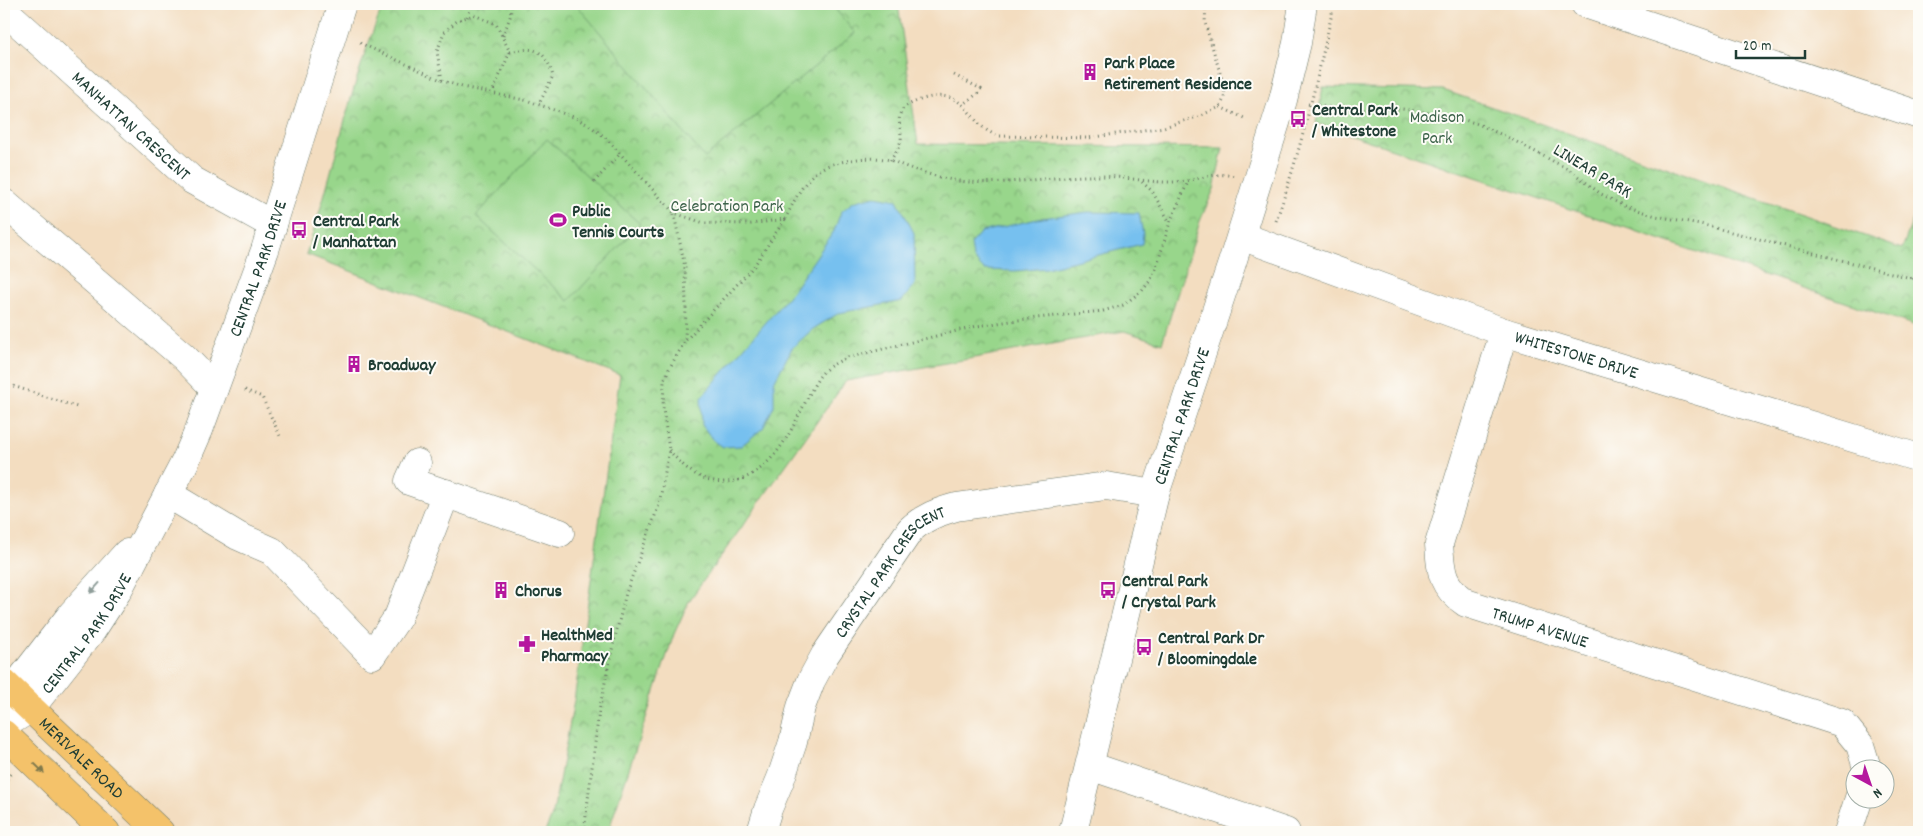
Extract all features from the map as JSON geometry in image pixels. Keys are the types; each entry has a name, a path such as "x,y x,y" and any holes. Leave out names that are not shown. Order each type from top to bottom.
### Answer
{"main road":[{"name":"MERIVALE ROAD","path":"12,699 160,832"},
{"name":"MERIVALE ROAD","path":"4,734 106,832"}],"street":[{"name":"CENTRAL PARK DRIVE","path":"4,725 12,699 71,615 151,526 199,430 273,225 342,4"},
{"name":"CENTRAL PARK DRIVE","path":"1073,832 1155,494 1241,236 1283,100 1304,4"},
{"path":"1585,4 1919,115"},
{"name":"MANHATTAN CRESCENT","path":"4,10 192,180 273,225"},
{"path":"4,202 184,357 214,388"},
{"name":"WHITESTONE DRIVE","path":"1241,236 1504,332 1919,458"},
{"name":"TRUMP AVENUE","path":"1504,332 1439,544 1441,574 1454,595 1466,603 1842,723 1860,745 1864,758"},
{"path":"417,464 409,481 533,516 560,533"},
{"name":"CRYSTAL PARK CRESCENT","path":"761,832 793,742 801,707 811,681 825,655 910,530 919,522 936,512 956,507 1106,486 1155,494"},
{"path":"168,494 238,536 272,551 372,656 398,617 446,493"},
{"path":"1090,766 1286,832"},
{"path":"1848,832 1856,808"}],"path":[{"path":"467,17 473,4"},
{"path":"502,36 510,17 512,4"},
{"path":"890,161 901,141 899,122 900,114 904,108 912,102 936,97 947,97 962,104 984,129 991,134 1000,136 1088,138 1179,124 1220,107 1224,100 1225,89 1205,23 1206,4"},
{"path":"442,81 437,52 444,32 458,20 474,15 496,24 510,52"},
{"path":"360,43 442,81 539,104 558,110 590,126 605,137 674,213 704,223 751,224 785,219"},
{"path":"510,52 528,48 541,54 550,64 553,76 539,104"},
{"path":"492,93 510,52"},
{"path":"954,75 981,89 962,104"},
{"name":"LINEAR PARK","path":"1283,100 1341,109 1402,109 1452,116 1478,124 1570,170 1602,194 1624,206 1656,216 1700,224 1919,280"},
{"path":"1220,107 1244,118"},
{"path":"594,182 619,154"},
{"path":"584,832 599,710 611,654 626,593 659,505 670,450 663,409 664,381 668,369 685,341 754,266 785,219 805,184 819,170 831,164 863,159 890,161 937,177 968,182 987,183 1091,176 1140,181 1188,182 1226,174 1256,183"},
{"path":"1140,181 1152,191 1170,222"},
{"path":"670,450 681,464 698,477 711,481 740,481 756,472 778,453 815,383 823,372 833,364 846,358 977,326 1102,311 1123,305 1142,291 1156,270 1170,222 1188,182"},
{"path":"674,213 685,267 685,341"},
{"path":"1912,279 1919,270"},
{"path":"4,383 77,407"},
{"path":"245,390 262,397 280,436"}],"green space":[{"name":"Celebration Park","path":"384,4 898,4 918,144 1223,148 1214,189 1200,221 1162,343 1124,331 846,381 689,601 674,634 608,832 545,832 553,813 574,701 620,375 306,254 326,191 361,65"},
{"path":"576,4 831,4 855,33 705,158"},
{"name":"Madison Park","path":"1323,87 1443,90 1902,249 1919,203 1919,327 1316,123"},
{"name":"Public Tennis Courts","path":"547,139 640,224 569,301 476,216"}],"water":[{"path":"875,196 897,200 914,233 915,284 902,301 839,313 813,329 792,348 774,382 774,406 763,428 741,446 723,447 713,440 702,425 701,398 792,292 834,231 841,212 853,202"},
{"path":"1088,212 1139,213 1143,234 1142,244 1047,268 1015,271 984,270 973,258 971,243 981,232 1042,218"}],"place":[{"name":"Park Place Retirement Residence","path":"1090,72"},
{"name":"Central Park / Whitestone","path":"1298,119"},
{"name":"Public Tennis Courts","path":"558,220"},
{"name":"Central Park / Manhattan","path":"299,230"},
{"name":"Broadway","path":"354,364"},
{"name":"Chorus","path":"501,590"},
{"name":"Central Park / Crystal Park","path":"1108,590"},
{"name":"HealthMed Pharmacy","path":"527,644"},
{"name":"Central Park Dr / Bloomingdale","path":"1144,647"}]}
